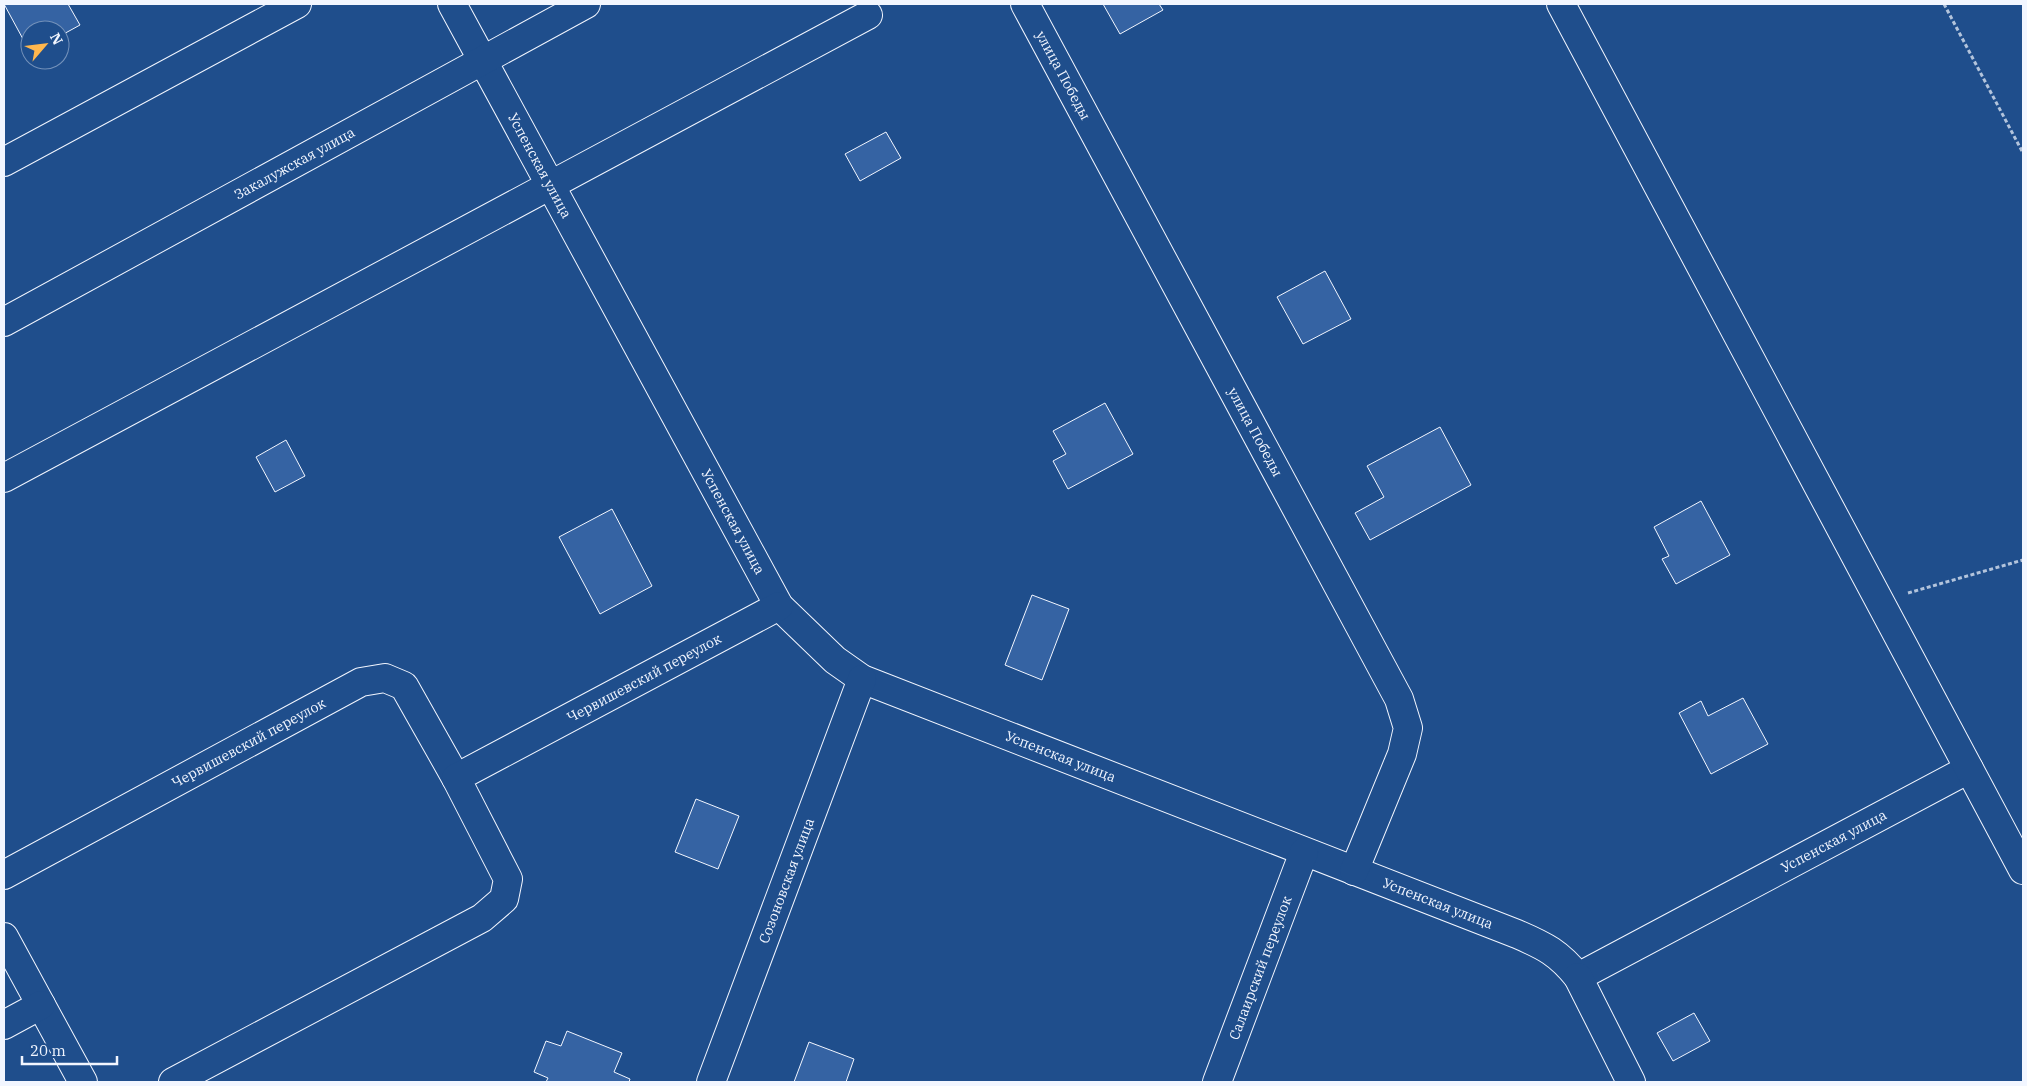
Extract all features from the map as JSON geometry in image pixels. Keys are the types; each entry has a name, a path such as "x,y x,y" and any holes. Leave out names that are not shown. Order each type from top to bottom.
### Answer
{"street":[{"path":"4,162 297,4"},
{"name":"Успенская улица","path":"452,4 779,606 835,660 862,679 1541,945 1563,959 1578,977 1969,769"},
{"name":"Закалужская улица","path":"4,322 586,4"},
{"name":"улица Победы","path":"1025,4 1399,699 1408,728 1402,754 1354,871"},
{"path":"1561,4 2023,870"},
{"path":"4,478 868,15"},
{"name":"Червишевский переулок","path":"456,778 779,606"},
{"name":"Червишевский переулок","path":"4,875 361,682 384,678 404,686 456,778 508,879 504,899 482,918 173,1082"},
{"name":"Созоновская улица","path":"710,1082 862,679"},
{"name":"Салаирский переулок","path":"1217,1082 1304,852"},
{"path":"4,936 83,1082"},
{"path":"1578,977 1631,1082"},
{"path":"4,1025 41,1005"}],"path":[{"path":"1944,4 2023,153"},
{"path":"1879,601 2023,560"}],"building":[{"path":"4,4 68,4 80,25 70,30 70,20 20,20 20,34"},
{"path":"1103,4 1159,4 1163,10 1120,34"},
{"path":"886,132 901,158 860,181 845,154"},
{"path":"1325,271 1351,319 1303,344 1277,297"},
{"path":"1105,403 1133,454 1068,489 1053,461 1066,454 1053,431"},
{"path":"1440,427 1471,485 1370,540 1355,513 1384,497 1367,466"},
{"path":"286,440 305,476 275,492 256,457"},
{"path":"1701,501 1730,555 1676,584 1662,559 1669,556 1654,527"},
{"path":"612,509 652,586 600,614 559,537"},
{"path":"1032,595 1069,609 1042,680 1005,665"},
{"path":"1743,698 1768,744 1711,774 1679,713 1701,701 1708,716"},
{"path":"696,799 739,816 718,869 675,852"},
{"path":"1694,1013 1710,1041 1673,1061 1657,1033"},
{"path":"567,1031 622,1053 614,1072 630,1079 629,1082 546,1082 548,1078 534,1072 546,1041 561,1046"},
{"path":"809,1042 854,1059 846,1082 794,1082"}]}
